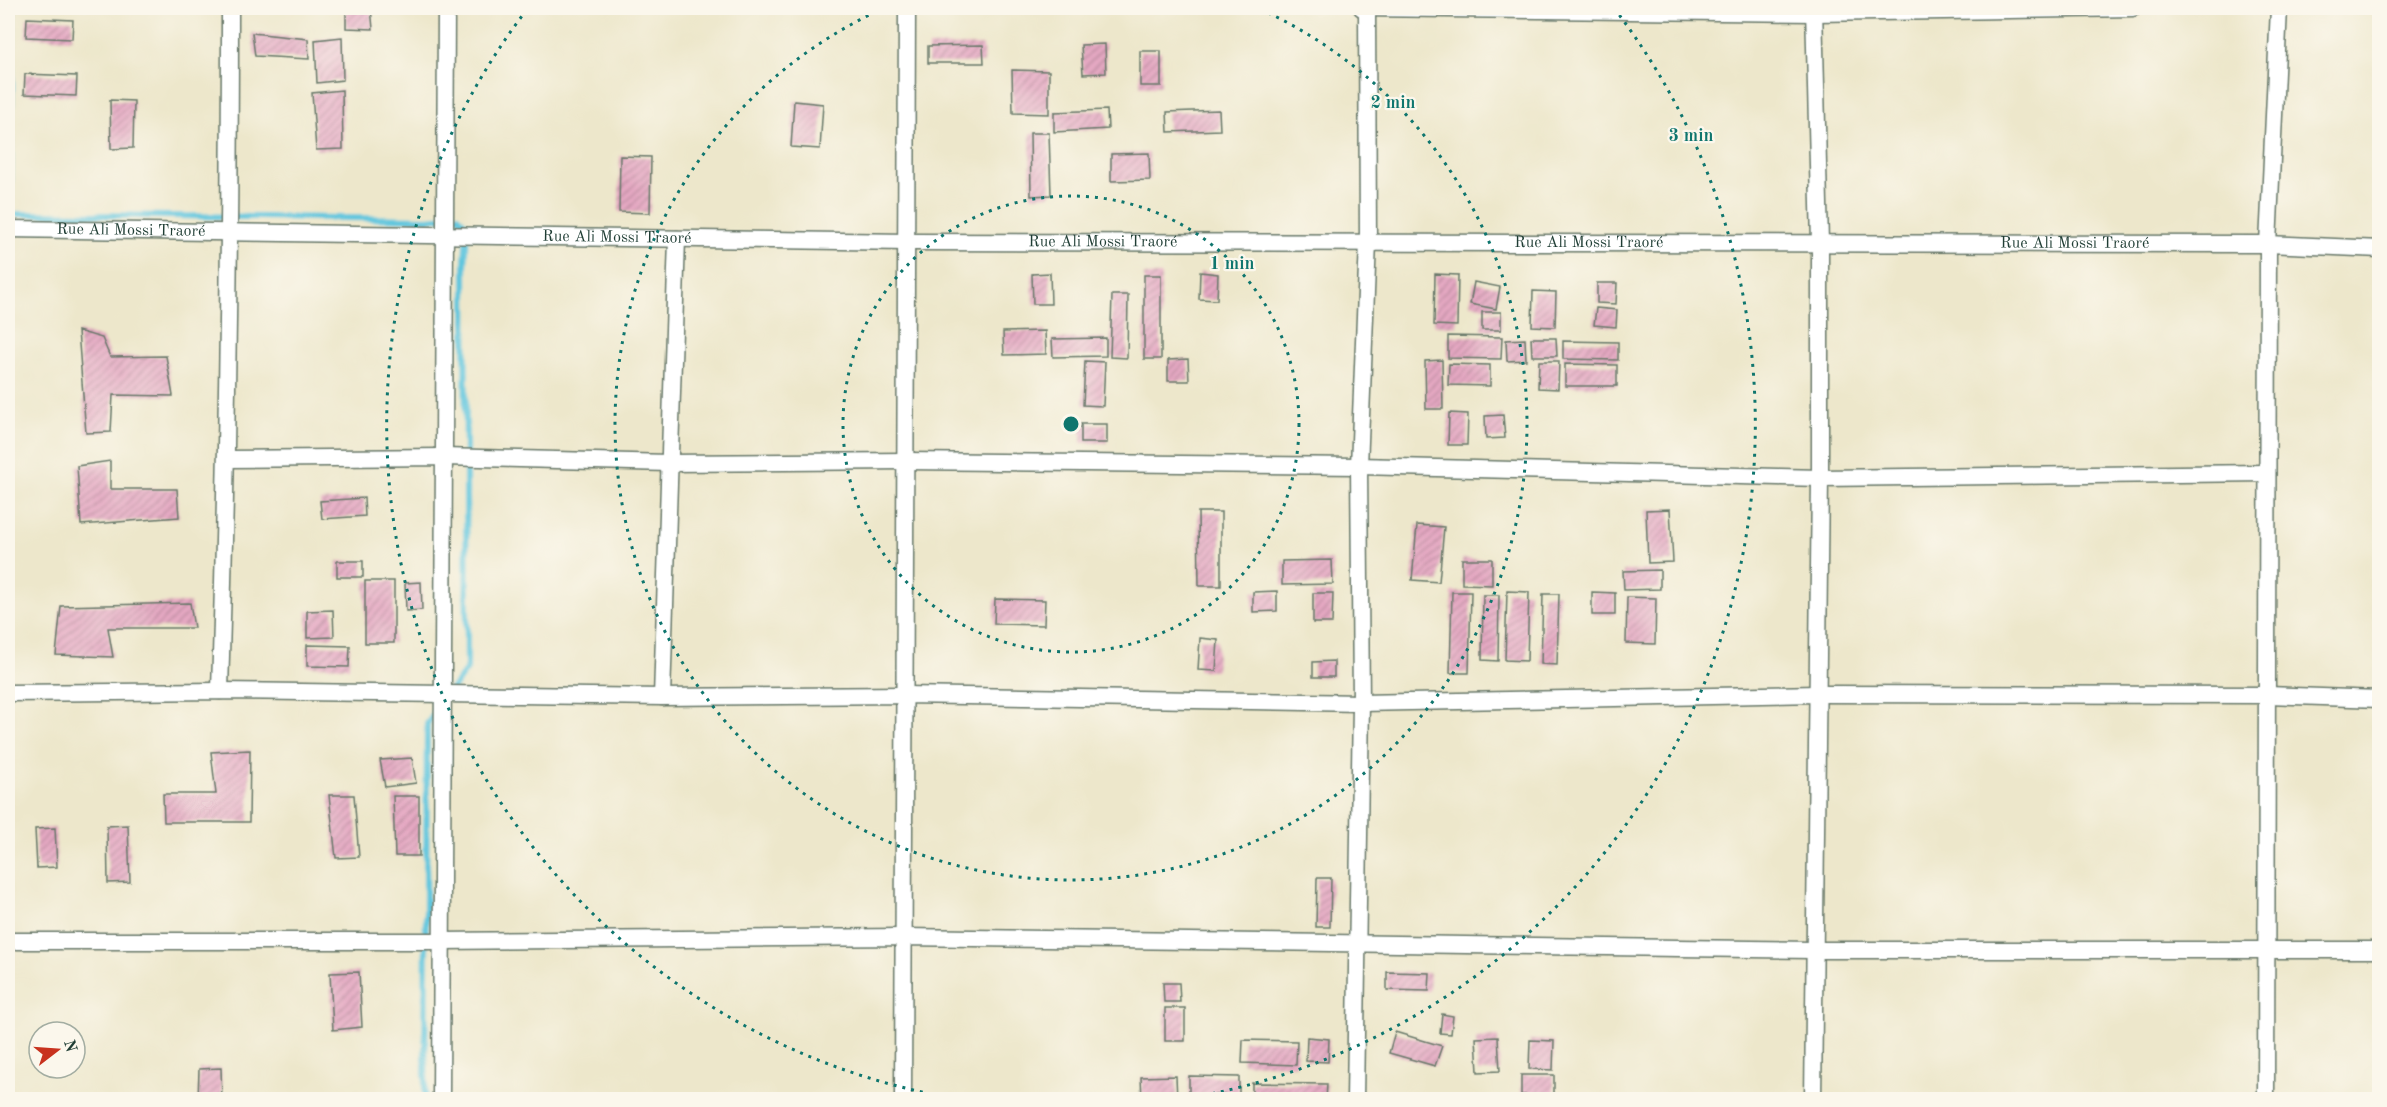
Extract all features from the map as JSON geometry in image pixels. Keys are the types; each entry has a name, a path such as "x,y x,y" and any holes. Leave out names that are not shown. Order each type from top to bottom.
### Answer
{"street":[{"path":"220,691 231,232 230,8"},
{"path":"441,1100 446,8"},
{"path":"903,1100 907,8"},
{"path":"1362,8 1814,10 2133,8"},
{"path":"1355,1100 1361,703 1359,466 1368,242 1367,8"},
{"path":"2266,1100 2268,244 2279,8"},
{"path":"1813,1100 1820,478 1820,243 1814,10"},
{"name":"Rue Ali Mossi Traoré","path":"8,229 907,242 2268,244 2379,249"},
{"path":"662,697 676,238"},
{"path":"227,459 444,457 668,463 906,461 1359,466 1820,478 2267,473"},
{"path":"8,693 220,691 662,697 904,695 1361,703 1817,694 2268,695 2379,699"},
{"path":"8,941 442,941 905,937 1814,950 2379,950"}],"building":[{"path":"346,8 371,8 373,29 346,28"},
{"path":"27,18 73,20 72,39 26,37"},
{"path":"252,33 308,39 309,59 255,56"},
{"path":"342,37 343,80 317,83 315,40"},
{"path":"1105,44 1106,73 1083,74 1081,45"},
{"path":"983,45 984,63 928,63 928,46"},
{"path":"1140,51 1161,51 1161,86 1140,86"},
{"path":"1012,70 1049,71 1049,114 1013,113"},
{"path":"25,74 77,76 76,96 24,94"},
{"path":"342,90 343,149 316,150 312,93"},
{"path":"110,100 134,101 133,148 111,149"},
{"path":"794,101 823,104 820,149 791,147"},
{"path":"1107,110 1108,129 1054,132 1054,112"},
{"path":"1219,110 1220,130 1168,132 1167,112"},
{"path":"1030,133 1049,133 1051,195 1031,196"},
{"path":"1149,153 1150,180 1111,181 1111,154"},
{"path":"620,156 651,157 650,213 619,212"},
{"path":"1200,272 1218,274 1217,300 1199,299"},
{"path":"1050,273 1051,304 1033,304 1032,274"},
{"path":"1435,274 1458,275 1457,326 1434,325"},
{"path":"1144,275 1161,275 1161,359 1144,359"},
{"path":"1474,282 1500,287 1496,309 1470,304"},
{"path":"1597,283 1617,283 1616,304 1597,303"},
{"path":"1533,291 1556,292 1555,327 1532,326"},
{"path":"1112,295 1128,295 1127,358 1110,357"},
{"path":"1596,308 1617,310 1616,327 1594,325"},
{"path":"1482,312 1501,312 1501,330 1482,330"},
{"path":"78,331 102,338 110,357 166,356 173,396 113,395 111,432 86,433"},
{"path":"1045,331 1046,354 1004,355 1003,332"},
{"path":"1448,336 1502,337 1501,359 1448,358"},
{"path":"1106,338 1106,356 1053,357 1052,339"},
{"path":"1531,338 1556,338 1557,356 1532,356"},
{"path":"1525,339 1526,360 1507,361 1506,340"},
{"path":"1563,341 1618,342 1618,360 1563,359"},
{"path":"1188,359 1189,381 1168,381 1168,360"},
{"path":"1442,360 1443,409 1426,409 1425,361"},
{"path":"1085,361 1105,362 1103,406 1083,405"},
{"path":"1539,361 1559,361 1558,389 1538,388"},
{"path":"1449,364 1490,365 1490,386 1448,385"},
{"path":"1565,364 1617,365 1617,386 1565,386"},
{"path":"1449,413 1468,414 1467,445 1448,445"},
{"path":"1503,415 1505,438 1486,439 1485,416"},
{"path":"1081,424 1107,424 1107,443 1081,443"},
{"path":"110,461 110,489 177,489 179,517 81,525 77,466"},
{"path":"364,498 365,516 322,519 320,501"},
{"path":"1670,509 1673,562 1648,563 1646,510"},
{"path":"1198,512 1221,512 1221,586 1199,586"},
{"path":"1417,525 1444,527 1439,582 1412,580"},
{"path":"1462,559 1492,559 1492,585 1462,584"},
{"path":"1332,560 1333,584 1282,585 1282,561"},
{"path":"337,561 363,561 363,577 337,577"},
{"path":"1660,570 1660,589 1624,590 1623,571"},
{"path":"365,581 394,581 394,643 365,643"},
{"path":"421,582 422,610 406,611 405,583"},
{"path":"1277,591 1277,611 1253,612 1253,592"},
{"path":"1507,591 1529,592 1527,661 1505,660"},
{"path":"1452,592 1471,592 1469,673 1450,673"},
{"path":"1592,592 1615,593 1615,615 1592,615"},
{"path":"1313,593 1333,593 1332,623 1313,623"},
{"path":"1543,594 1559,594 1557,665 1541,664"},
{"path":"1483,595 1499,595 1498,661 1482,660"},
{"path":"1627,597 1656,598 1655,644 1626,643"},
{"path":"995,599 1045,600 1044,625 994,624"},
{"path":"190,603 194,628 108,628 113,657 56,655 61,606"},
{"path":"333,610 334,637 307,638 307,611"},
{"path":"1200,638 1218,640 1216,671 1198,670"},
{"path":"307,645 350,646 349,667 307,666"},
{"path":"1334,661 1334,677 1313,677 1313,662"},
{"path":"250,750 249,822 164,822 163,794 216,794 211,752"},
{"path":"412,758 416,783 385,787 380,760"},
{"path":"329,795 354,795 359,857 336,858"},
{"path":"393,796 419,796 419,856 395,856"},
{"path":"128,825 130,882 108,883 107,826"},
{"path":"55,828 57,867 37,868 35,829"},
{"path":"1317,878 1331,878 1330,927 1316,927"},
{"path":"359,972 362,1027 333,1030 330,973"},
{"path":"1387,972 1430,973 1429,991 1387,990"},
{"path":"1163,983 1179,983 1180,1002 1164,1002"},
{"path":"1165,1008 1185,1008 1185,1041 1165,1041"},
{"path":"1442,1014 1453,1016 1451,1034 1440,1033"},
{"path":"1395,1032 1442,1046 1435,1066 1389,1053"},
{"path":"1307,1037 1329,1039 1328,1062 1306,1061"},
{"path":"1498,1037 1500,1071 1478,1072 1476,1038"},
{"path":"1243,1040 1297,1041 1296,1065 1242,1063"},
{"path":"1530,1040 1554,1041 1553,1070 1529,1069"},
{"path":"221,1068 222,1100 198,1100 199,1069"},
{"path":"1521,1075 1554,1075 1554,1095 1521,1095"},
{"path":"1176,1076 1177,1100 1142,1100 1141,1077"},
{"path":"1189,1076 1239,1077 1239,1095 1189,1095"},
{"path":"1252,1083 1327,1084 1326,1100 1252,1100"}],"waterway":[{"path":"13,8 10,214 428,219 458,216 467,226 465,266 467,669 450,692"},
{"path":"425,1100 427,724 439,707"}]}
